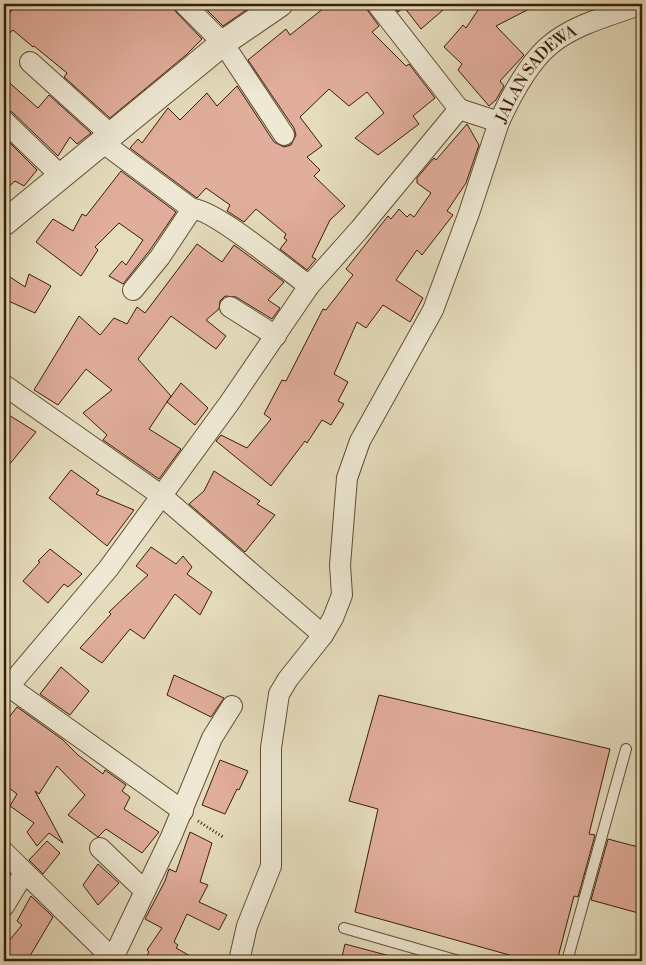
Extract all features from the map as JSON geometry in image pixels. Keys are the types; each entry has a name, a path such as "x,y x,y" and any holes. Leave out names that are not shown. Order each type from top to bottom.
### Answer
{"street":[{"path":"184,4 223,42 284,135"},
{"path":"4,223 223,42 280,4"},
{"path":"183,811 5,688 101,577 162,496 276,336 309,286 359,230 459,109 378,4"},
{"name":"JALAN SADEWA","path":"459,109 498,122 520,84 548,46 573,31 642,4"},
{"path":"30,62 107,139 192,209 199,209 225,224 309,286"},
{"path":"4,121 61,176"},
{"path":"239,961 247,926 272,860 271,748 277,701 288,679 323,635 333,618 342,595 340,565 347,478 350,468 360,441 433,310 469,213 498,122"},
{"path":"133,290 160,257 192,209"},
{"path":"230,307 276,336"},
{"path":"4,385 162,496 323,635"},
{"path":"4,852 114,960 183,811 212,738 232,706"},
{"path":"100,848 146,891"},
{"path":"4,906 24,872"}],"lane":[{"path":"567,961 626,749"},
{"path":"344,928 459,961"}],"path":[{"path":"183,811 223,837"}],"building":[{"path":"17,4 172,4 176,12 202,39 186,55 110,118 64,77 67,73 13,30 4,39 4,20"},
{"path":"201,4 255,4 223,26"},
{"path":"329,4 365,4 379,26 372,32 406,66 409,64 435,98 413,116 419,124 378,155 355,138 384,113 367,92 349,106 329,89 300,117 322,146 307,157 320,170 314,176 345,206 330,220 312,257 316,259 307,270 280,249 287,240 284,238 286,234 256,209 244,222 227,211 230,205 206,188 197,198 130,148 138,139 142,143 168,108 180,120 207,93 217,106 237,86 274,142 284,147 291,145 296,135 294,128 248,60 286,29 290,35"},
{"path":"392,4 450,4 421,29 404,7 398,12"},
{"path":"482,4 539,4 496,26 524,55 500,81 504,86 496,100 489,106 458,70 462,64 444,47 463,25 466,28"},
{"path":"4,78 38,108 49,95 91,133 77,144 70,137 58,156 12,112 4,109"},
{"path":"467,124 479,145 466,183 447,211 453,215 422,255 417,250 396,280 423,298 410,322 383,305 366,328 357,322 334,374 348,382 338,401 344,404 331,425 322,420 307,443 305,441 271,486 216,441 221,435 247,448 271,419 264,414 282,380 286,381 323,309 326,310 353,275 346,269 388,216 391,219 399,209 407,217 410,214 414,217 431,193 417,183 417,178 434,158 436,160"},
{"path":"4,137 37,170 24,186 15,181 4,191"},
{"path":"121,171 176,212 150,250 123,284 109,276 122,261 126,265 143,240 119,223 95,247 98,250 81,276 36,242 53,219 73,231 82,214 86,216"},
{"path":"197,244 222,262 234,245 284,282 268,300 280,308 272,319 236,297 225,296 220,301 219,309 206,320 226,336 216,349 171,316 138,359 171,396 149,429 181,449 159,479 103,440 107,435 83,413 112,390 86,369 58,405 34,390 79,316 100,335 114,318 127,324 137,307 145,313"},
{"path":"4,273 25,287 29,274 51,286 35,313 4,299"},
{"path":"181,383 208,408 195,425 167,402"},
{"path":"4,412 36,432 4,471"},
{"path":"71,470 99,490 96,494 134,510 107,546 49,498"},
{"path":"214,471 260,501 257,504 275,515 245,552 189,504 204,491"},
{"path":"151,547 176,564 183,556 192,567 187,574 212,592 200,615 175,594 144,639 130,629 102,663 80,648 111,614 109,612 148,575 136,566"},
{"path":"50,549 82,574 68,587 64,584 48,603 23,581"},
{"path":"61,667 89,691 70,715 40,694"},
{"path":"174,675 224,698 211,717 167,695"},
{"path":"379,695 610,749 589,834 595,835 578,897 574,896 557,961 531,961 355,912 378,809 349,801"},
{"path":"17,707 63,740 78,755 103,774 105,770 126,785 122,791 130,797 124,809 159,832 142,853 106,829 98,837 68,815 85,795 57,766 39,794 35,791 63,843 49,833 37,846 27,832 34,823 10,806 17,794 4,784 4,724"},
{"path":"220,760 248,771 225,814 202,805"},
{"path":"190,832 212,843 200,882 208,885 199,902 227,915 219,930 187,914 174,942 178,945 176,948 199,961 144,961 149,952 147,950 162,928 145,919 165,881 169,869 176,872"},
{"path":"608,839 642,848 642,914 591,900"},
{"path":"47,841 60,853 43,874 29,860"},
{"path":"98,864 119,883 98,905 83,885"},
{"path":"31,896 53,917 27,961 4,961 4,947 22,925 17,921"},
{"path":"345,944 390,956 390,961 341,961"}]}
